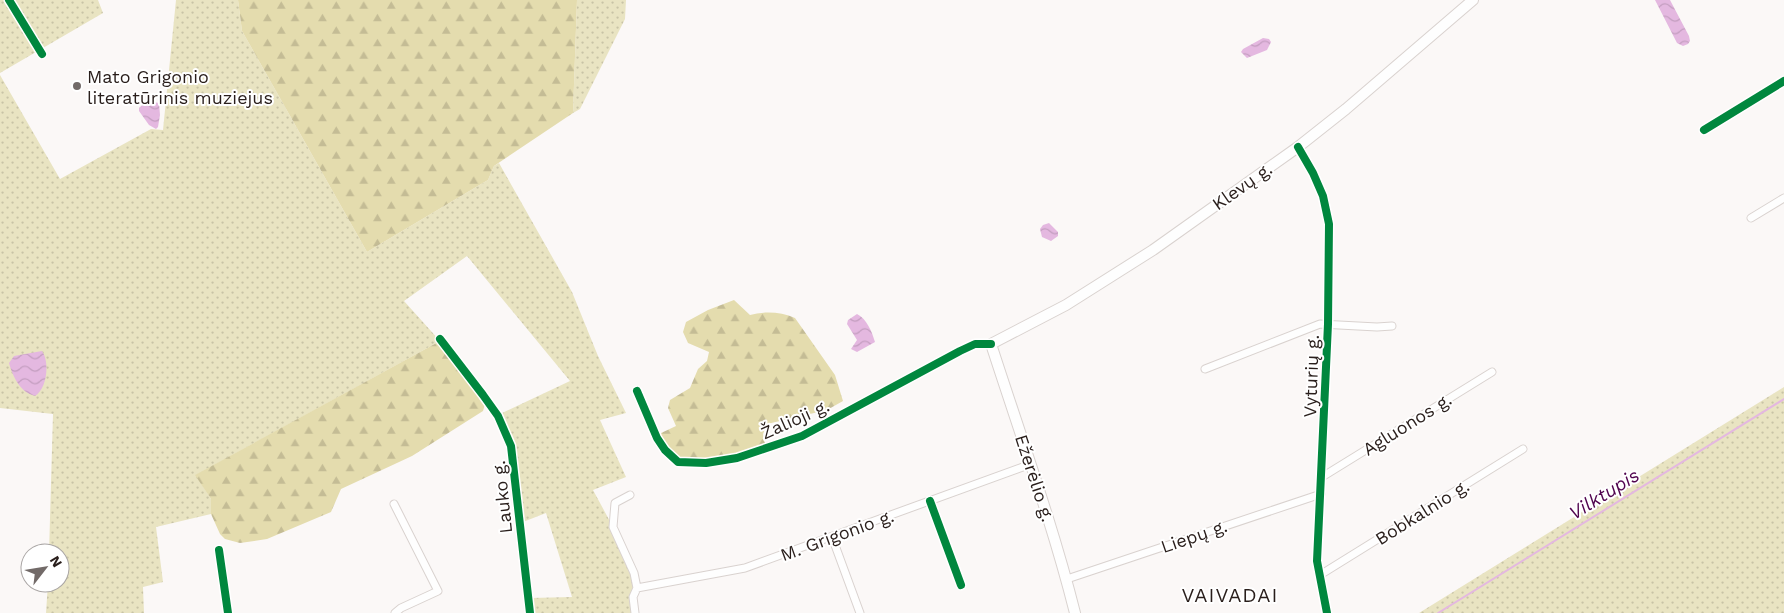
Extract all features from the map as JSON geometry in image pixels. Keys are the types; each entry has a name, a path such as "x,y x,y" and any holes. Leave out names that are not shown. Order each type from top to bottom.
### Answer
{"main road":[{"name":"Klevų g.","path":"991,344 1066,305 1153,250 1298,147 1346,109 1472,0"},
{"name":"Ežerėlio g.","path":"991,344 1067,579 1075,613"}],"street":[{"path":"9,0 42,54"},
{"path":"1704,130 1784,81"},
{"name":"Vyturių g.","path":"1298,147 1313,173 1322,196 1329,224 1328,324 1317,562 1327,613"},
{"path":"1751,218 1784,198"},
{"path":"1205,369 1320,324 1392,326"},
{"name":"Lauko g.","path":"440,339 498,416 511,446 530,613"},
{"name":"Žalioji g.","path":"637,391 657,438 665,450 678,462 706,463 737,458 789,441 960,351 975,344 991,344"},
{"name":"Agluonos g.","path":"1322,477 1492,372"},
{"name":"Bobkalnio g.","path":"1320,575 1523,449"},
{"name":"M. Grigonio g.","path":"637,588 745,568 1031,464"},
{"name":"Liepų g.","path":"1067,579 1321,494"},
{"path":"630,496 615,503 613,527 634,573 637,588 633,598 635,613"},
{"path":"930,501 961,585"},
{"path":"394,504 438,591 395,613"},
{"path":"832,537 860,613"},
{"path":"219,550 228,613"}],"shaded area":[{"path":"0,0 98,0 103,13 0,73"},
{"path":"176,0 238,0 242,31 367,252 488,180 494,166 499,163 572,292 598,356 626,413 600,420 626,477 593,490 613,527 634,573 635,613 533,613 531,598 572,597 546,513 523,522 516,453 500,414 570,381 467,256 404,301 440,341 196,475 211,499 211,514 156,527 163,582 143,587 144,613 46,613 47,593 70,593 70,543 49,543 53,414 0,408 0,75 60,179 151,129 163,130"},
{"path":"577,0 626,0 625,19 580,109 573,113"},
{"path":"1784,387 1784,613 1419,613"}],"green space":[{"path":"238,0 577,0 573,113 494,166 488,180 367,252 242,31"},
{"path":"734,300 750,315 773,313 795,318 835,375 843,401 827,410 767,424 763,434 765,443 745,451 707,461 695,462 684,460 672,454 659,434 676,426 668,408 670,400 690,388 698,369 707,361 709,352 688,343 683,332 686,322 708,310"},
{"path":"440,341 486,401 483,411 412,456 341,489 331,512 267,539 240,543 225,539 220,534 211,514 211,499 195,475"}],"water":[{"path":"1655,0 1670,0 1689,36 1690,41 1688,44 1683,46 1677,43"},
{"path":"1263,38 1269,39 1271,42 1267,50 1247,58 1241,52 1243,49"},
{"path":"147,101 159,103 160,115 156,129 149,125 139,111 139,108"},
{"path":"1049,223 1058,232 1058,236 1051,241 1042,237 1040,229 1043,225"},
{"path":"857,314 866,322 875,342 857,352 851,349 857,340 847,324 848,320"},
{"path":"42,351 46,362 45,382 39,393 35,396 21,387 9,363 14,356"}],"waterway":[{"name":"Vilktupis","path":"1438,613 1784,399"}],"cycle path":[{"path":"9,0 42,54"},
{"path":"1704,130 1784,81"},
{"path":"1298,147 1313,173 1323,196 1329,224 1328,324 1317,561 1327,613"},
{"path":"440,339 498,416 511,446 530,613"},
{"path":"637,391 657,438 665,450 678,462 706,463 737,458 802,436 960,351 975,344 991,344"},
{"path":"930,501 961,585"},
{"path":"219,550 228,613"}],"place":[{"name":"Mato Grigonio literatūrinis muziejus","path":"77,86"}],"district":[{"name":"VAIVADAI","path":"1230,595"}]}
